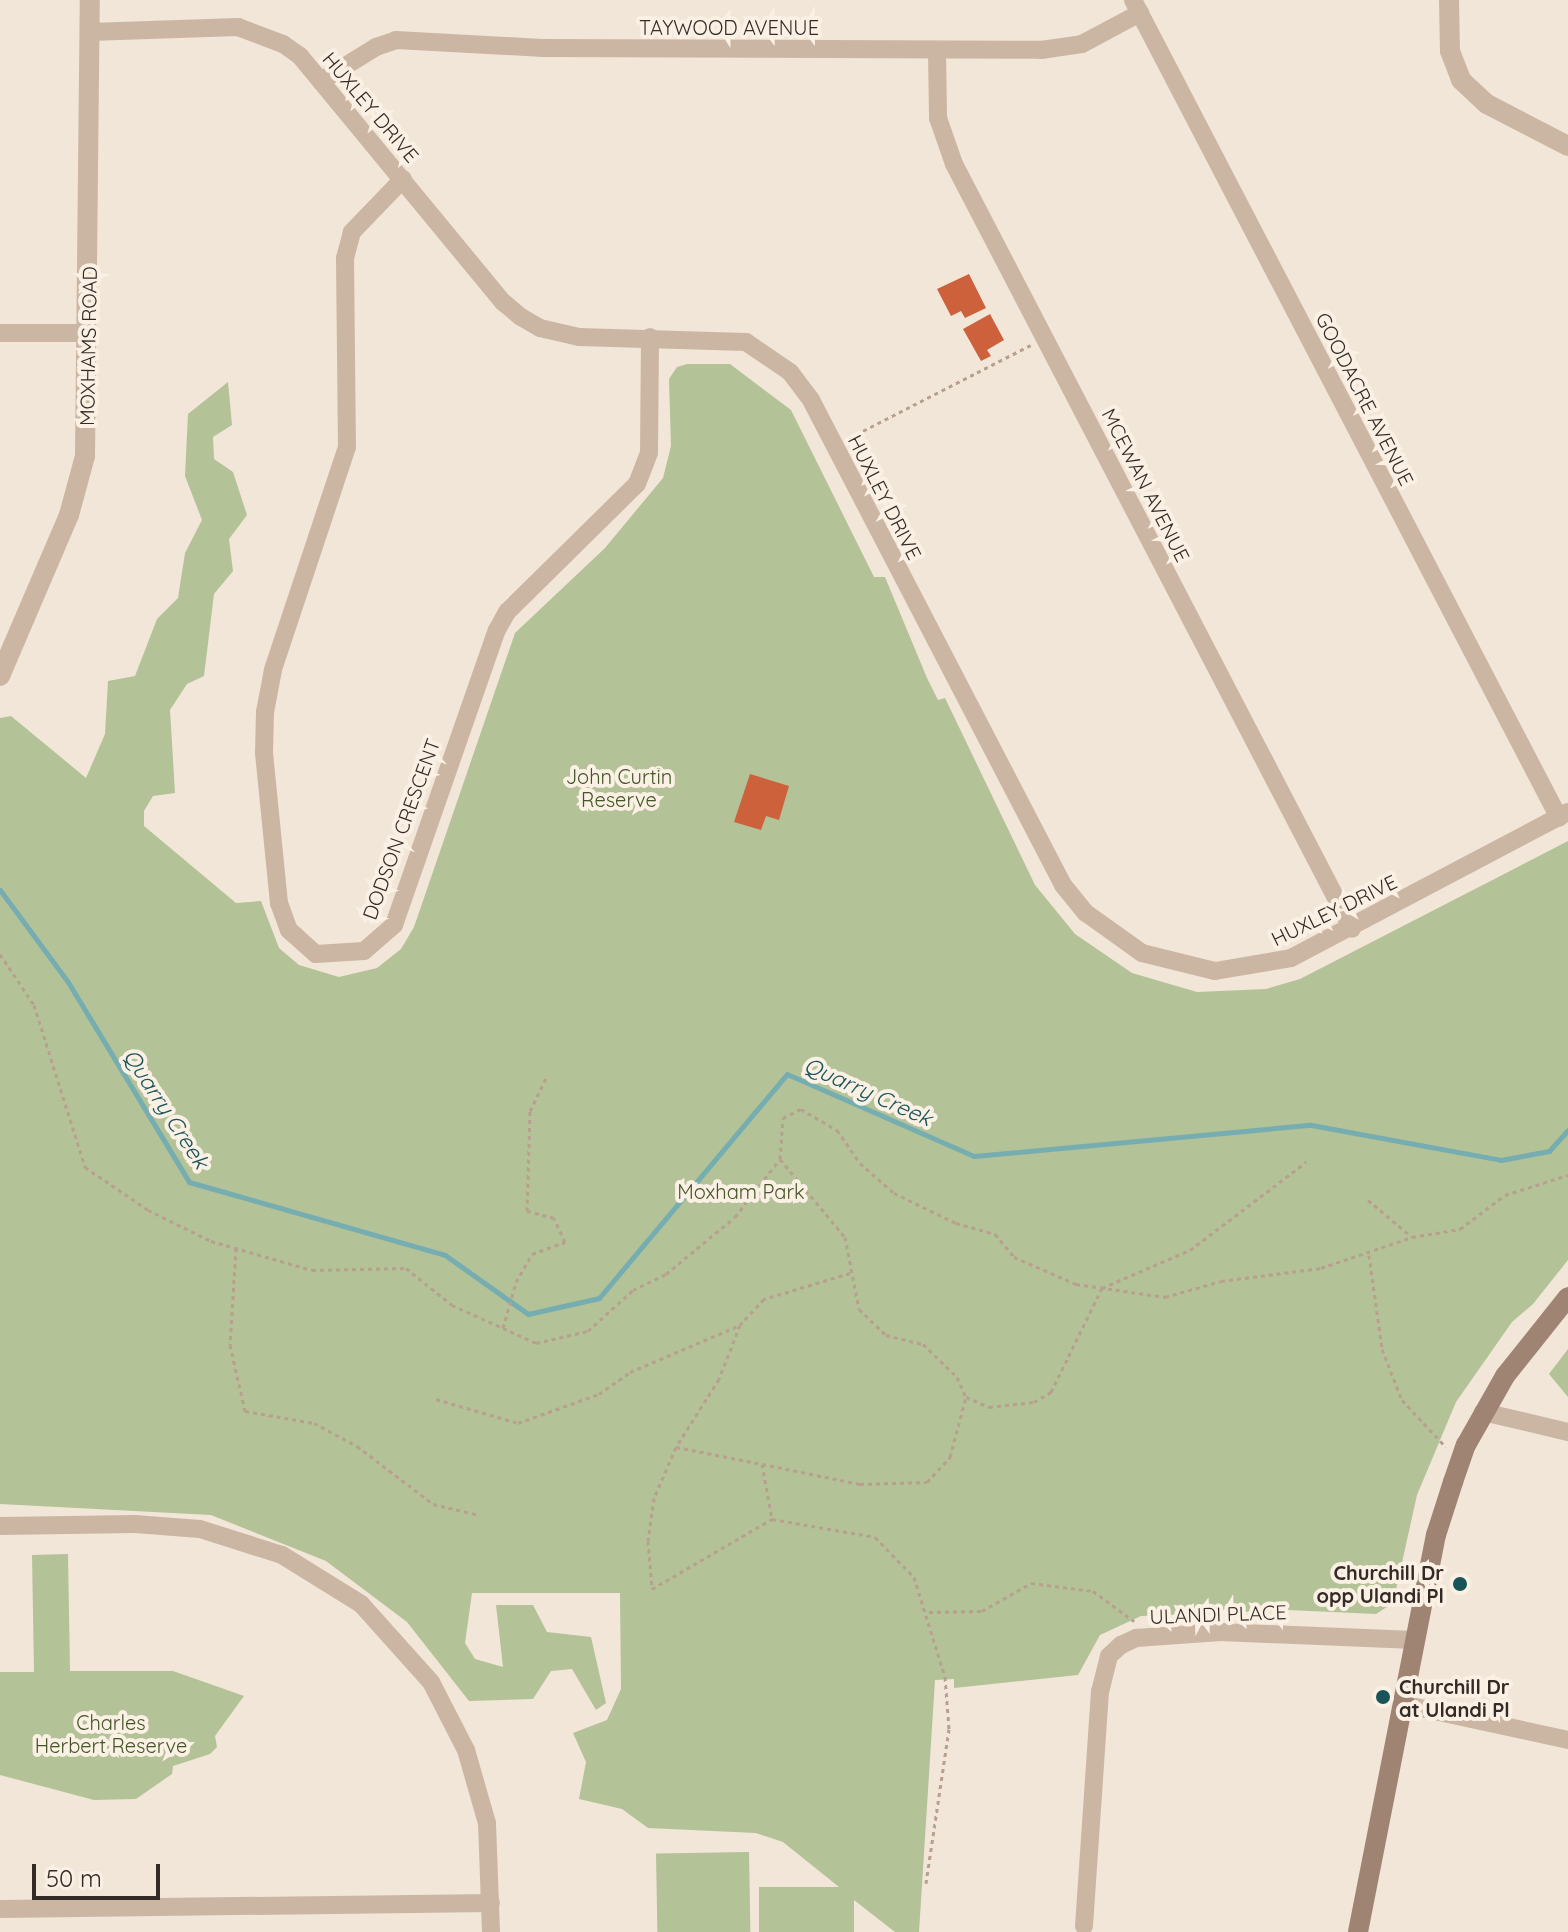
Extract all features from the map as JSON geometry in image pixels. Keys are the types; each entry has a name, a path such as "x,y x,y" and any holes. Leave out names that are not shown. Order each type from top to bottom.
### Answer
{"main road":[{"path":"1358,1932 1436,1535 1460,1462 1483,1412 1505,1376 1568,1297"}],"street":[{"name":"MOXHAMS ROAD","path":"0,676 80,478 89,413 90,0"},
{"path":"1449,0 1451,60 1461,80 1487,104 1568,146"},
{"name":"TAYWOOD AVENUE","path":"321,81 376,47 396,40 543,48 937,51 1062,48 1082,44 1137,7"},
{"name":"GOODACRE AVENUE","path":"1137,7 1563,815"},
{"name":"HUXLEY DRIVE","path":"90,32 238,27 283,44 321,81 503,302 540,328 579,337 722,337 746,342 769,355 811,400 1044,852 1086,913 1142,953 1215,971 1291,958 1352,929 1563,815"},
{"name":"MCEWAN AVENUE","path":"937,51 943,137 1352,929"},
{"name":"DODSON CRESCENT","path":"403,179 367,211 352,232 345,258 347,447 273,670 265,712 264,753 279,903 289,930 316,954 364,951 394,925 497,630 507,612 637,484 649,453 650,337"},
{"path":"0,333 89,333"},
{"path":"1483,1412 1568,1432"},
{"path":"0,1526 135,1524 200,1529 282,1555 334,1583 413,1658 451,1718 487,1823 491,1932"},
{"name":"ULANDI PLACE","path":"1084,1926 1103,1672 1109,1656 1136,1638 1233,1632 1414,1640"},
{"path":"1402,1704 1568,1740"},
{"path":"0,1909 491,1903"}],"path":[{"path":"834,446 1045,338"},
{"path":"0,954 34,1005 85,1167 148,1210 236,1248 312,1270 406,1268 452,1305 536,1343 588,1331 633,1290 666,1274 735,1217 780,1159 783,1118 801,1109 837,1130 860,1163 894,1193 956,1223 995,1234 1014,1257 1076,1284 1165,1297 1221,1281 1321,1268 1369,1255 1412,1237 1460,1229 1505,1195 1568,1175"},
{"path":"502,1329 516,1282 532,1254 565,1242 554,1218 527,1211 524,1156 530,1111 547,1076"},
{"path":"676,1447 860,1484 927,1482 950,1457 966,1397 957,1377 923,1344 886,1335 859,1309 845,1237 780,1159"},
{"path":"966,1397 989,1407 1034,1402 1051,1392 1102,1288 1190,1250 1306,1162"},
{"path":"1368,1200 1412,1237"},
{"path":"236,1248 230,1345 245,1411 314,1423 357,1446 433,1504 479,1515"},
{"path":"1369,1255 1382,1349 1402,1400 1460,1462"},
{"path":"850,1273 764,1299 740,1325 719,1379 676,1447 654,1498 648,1541 652,1589 772,1519 875,1537 914,1577 929,1612 945,1677 949,1729 926,1883"},
{"path":"436,1399 518,1423 599,1394 630,1372 740,1325"},
{"path":"762,1464 772,1519"},
{"path":"929,1612 982,1611 1031,1583 1093,1591 1133,1617 1136,1638"}],"green space":[{"name":"Moxham Park","path":"687,364 730,364 791,410 874,577 885,577 927,678 938,700 945,698 1035,885 1075,934 1132,973 1197,992 1266,989 1300,979 1568,841 1568,1260 1533,1304 1512,1322 1456,1402 1417,1495 1393,1603 1376,1614 1288,1610 1141,1616 1100,1635 1078,1675 954,1688 954,1679 935,1680 919,1932 895,1932 854,1900 854,1932 759,1932 759,1887 839,1887 783,1842 756,1833 648,1828 622,1809 579,1799 586,1762 573,1733 607,1720 621,1689 620,1593 472,1593 465,1643 475,1659 503,1667 496,1605 533,1605 547,1632 591,1637 606,1703 596,1710 572,1669 551,1671 533,1699 469,1701 407,1622 326,1561 211,1515 0,1504 0,718 11,716 86,778 105,734 108,681 135,676 157,619 178,598 185,553 202,520 185,476 188,414 228,382 232,425 213,437 214,459 233,472 247,515 229,539 233,571 214,594 204,676 187,684 170,710 175,793 153,796 144,811 144,826 236,903 261,901 279,948 299,965 339,977 377,968 401,949 414,927 515,633 605,548 663,478 671,446 669,379 677,367"},
{"path":"1568,1349 1568,1397 1549,1374"},
{"name":"Charles Herbert Reserve","path":"68,1554 70,1671 173,1671 244,1696 215,1736 217,1747 210,1754 173,1766 172,1774 136,1799 94,1800 0,1775 0,1672 34,1672 32,1555"},
{"path":"749,1852 750,1932 657,1932 656,1854"}],"building":[{"path":"969,274 986,308 965,318 961,311 951,316 937,289"},
{"path":"990,314 1004,340 987,350 991,356 981,361 963,329"},
{"path":"750,774 789,786 779,820 766,816 761,830 734,822"}],"waterway":[{"name":"Quarry Creek","path":"0,890 68,982 189,1182 445,1255 528,1314 599,1298 787,1074 974,1156 1311,1125 1501,1160 1549,1151 1568,1130"}],"place":[{"name":"Churchill Dr opp Ulandi Pl","path":"1460,1584"},
{"name":"Churchill Dr at Ulandi Pl","path":"1383,1697"}],"park label":[{"name":"John Curtin Reserve","path":"619,788"}]}
